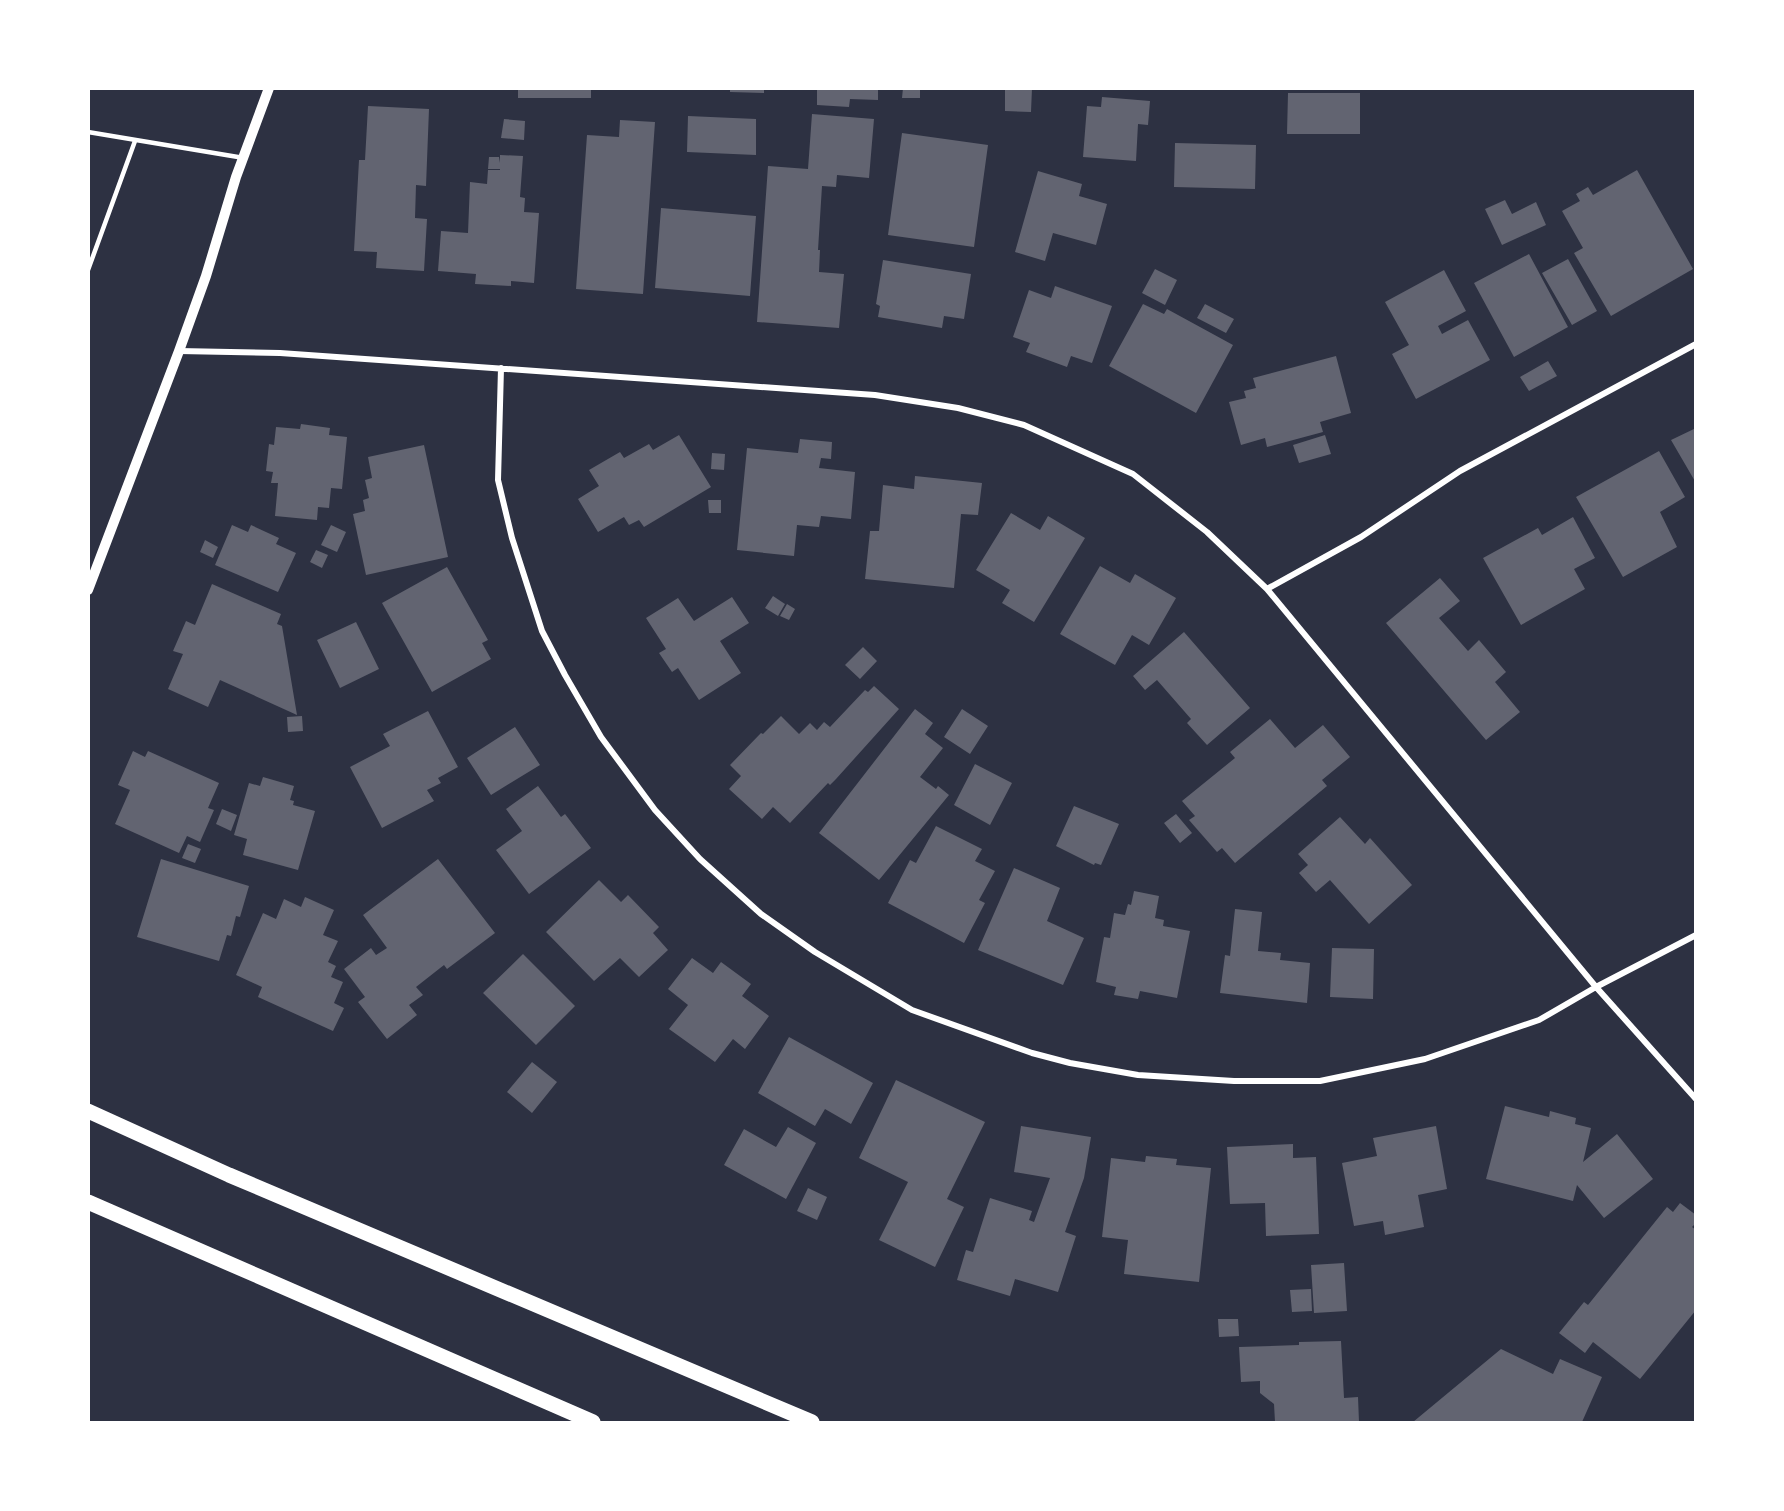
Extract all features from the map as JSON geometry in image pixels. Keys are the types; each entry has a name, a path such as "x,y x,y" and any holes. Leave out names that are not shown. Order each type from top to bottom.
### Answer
{"main road":[{"path":"88,1112 229,1175 812,1422"},
{"path":"88,1202 593,1422"}],"street":[{"path":"88,590 179,351 269,88"},
{"path":"1267,589 1361,537 1460,471 1695,344"},
{"path":"179,351 280,353 875,395 958,408 1024,425 1133,474 1207,532 1267,589 1596,987 1695,1099"},
{"path":"501,368 498,480 512,538 542,631 602,737 654,810 700,859 761,914 815,952 912,1010 1032,1053 1070,1063 1138,1075 1234,1081 1320,1082 1425,1059 1539,1020 1695,935"}],"lane":[{"path":"88,132 244,158"},
{"path":"88,270 135,141"}],"building":[{"path":"518,88 591,88 591,98 518,98"},
{"path":"730,88 764,88 764,93 730,92"},
{"path":"817,88 878,88 878,100 850,99 849,107 817,105"},
{"path":"903,88 920,88 920,98 902,98"},
{"path":"1005,88 1032,88 1031,112 1005,111"},
{"path":"1288,93 1360,93 1360,134 1287,134"},
{"path":"1102,97 1150,101 1148,125 1138,124 1136,161 1083,157 1087,106 1101,107"},
{"path":"368,106 429,109 426,186 416,185 415,218 427,219 424,271 376,268 377,252 354,251 359,160 365,160"},
{"path":"812,114 874,119 869,178 837,175 836,187 822,186 819,272 844,274 839,328 757,322 768,166 808,169"},
{"path":"688,116 756,119 756,155 687,152"},
{"path":"504,119 525,121 524,140 501,138"},
{"path":"620,120 655,122 643,294 576,289 587,135 619,137"},
{"path":"902,133 988,145 974,247 888,235"},
{"path":"1175,143 1256,145 1255,189 1174,187"},
{"path":"500,155 523,156 520,197 525,198 524,212 539,213 534,283 511,281 511,286 475,284 476,274 438,271 441,231 468,233 470,182 487,184 488,170 500,170 488,169 489,157 499,157 500,163"},
{"path":"1637,170 1693,269 1611,316 1574,253 1583,248 1562,211 1580,201 1576,194 1588,187 1593,195"},
{"path":"1038,171 1082,184 1079,196 1107,204 1096,245 1053,233 1045,261 1015,252"},
{"path":"1505,200 1512,214 1536,202 1546,225 1502,245 1485,209"},
{"path":"661,208 756,216 750,296 655,288"},
{"path":"1529,254 1568,327 1514,357 1474,283"},
{"path":"1568,259 1597,311 1572,325 1542,273"},
{"path":"883,260 971,274 964,319 944,316 942,328 878,317 880,306 876,304"},
{"path":"1155,269 1177,280 1165,305 1142,293"},
{"path":"1444,270 1466,311 1438,326 1442,334 1468,320 1490,360 1416,399 1392,354 1409,345 1385,302"},
{"path":"1055,286 1112,306 1092,363 1071,356 1067,367 1026,352 1030,343 1013,337 1029,290 1051,298"},
{"path":"1143,304 1164,314 1167,309 1233,345 1196,413 1109,366"},
{"path":"1205,304 1234,319 1226,333 1197,318"},
{"path":"1336,356 1351,413 1320,422 1323,432 1267,447 1265,438 1241,445 1229,402 1246,398 1244,391 1256,388 1253,378"},
{"path":"1548,361 1557,376 1529,391 1520,377"},
{"path":"301,424 330,428 329,435 347,437 342,489 331,488 329,508 318,507 317,520 275,516 278,483 271,483 273,472 266,471 269,444 274,445 276,427 300,429"},
{"path":"1696,428 1696,483 1671,440"},
{"path":"679,435 711,487 644,527 639,520 629,525 624,517 598,532 578,499 599,486 589,470 620,452 624,458 649,444 653,450"},
{"path":"1325,435 1331,454 1299,463 1293,445"},
{"path":"800,439 832,442 831,459 821,458 819,468 855,472 851,519 821,516 819,527 797,525 794,556 737,550 747,448 798,453"},
{"path":"424,445 448,557 366,575 353,514 365,511 363,500 369,498 365,480 372,478 368,457"},
{"path":"1659,451 1685,497 1660,512 1677,547 1623,577 1576,497"},
{"path":"712,453 725,454 724,470 711,469"},
{"path":"915,476 982,483 978,515 961,514 954,588 865,579 870,531 879,531 883,485 914,489"},
{"path":"708,500 721,500 721,513 709,513"},
{"path":"1011,513 1040,530 1048,516 1085,538 1034,622 1002,603 1010,590 976,570"},
{"path":"1573,517 1595,558 1574,569 1585,589 1521,625 1483,558 1538,528 1542,535"},
{"path":"232,525 248,532 251,525 279,538 276,544 296,553 278,592 215,565"},
{"path":"331,525 346,532 337,552 321,545"},
{"path":"205,540 218,547 213,558 200,552"},
{"path":"316,550 328,555 322,568 310,562"},
{"path":"1100,566 1130,583 1135,574 1176,598 1149,645 1132,635 1115,665 1060,634"},
{"path":"447,567 488,640 482,643 491,659 432,692 382,603"},
{"path":"1440,578 1460,601 1439,618 1468,651 1479,640 1506,672 1495,682 1520,712 1486,740 1386,623"},
{"path":"212,584 281,614 277,624 282,626 297,715 220,680 208,707 168,689 183,654 173,651 186,621 195,625"},
{"path":"773,596 785,604 778,616 765,608"},
{"path":"732,597 749,623 720,641 741,673 699,700 678,668 672,672 659,653 666,649 646,618 678,598 694,621"},
{"path":"787,604 795,609 789,620 780,616"},
{"path":"356,622 379,669 340,688 317,640"},
{"path":"1184,632 1250,708 1207,745 1187,723 1191,719 1157,680 1145,690 1133,676"},
{"path":"863,647 877,661 860,679 845,665"},
{"path":"874,686 899,709 836,779 830,785 828,783 790,823 773,807 762,819 729,789 741,776 730,765 781,716 799,734 810,723 817,730 824,722 830,727 865,690 868,692"},
{"path":"915,709 933,723 925,734 943,748 920,777 936,789 938,786 949,795 879,880 819,833"},
{"path":"962,709 988,726 970,754 944,737"},
{"path":"428,711 458,767 438,778 441,783 427,790 434,801 382,828 350,767 390,746 383,734"},
{"path":"302,716 303,731 288,732 287,717"},
{"path":"1270,719 1295,748 1323,725 1350,757 1322,780 1327,786 1235,863 1222,848 1217,852 1189,820 1195,816 1182,801 1235,758 1230,752"},
{"path":"515,727 540,765 491,795 467,758"},
{"path":"133,751 145,757 148,751 219,783 208,808 214,810 200,842 187,836 179,853 115,824 130,790 118,785"},
{"path":"975,764 1012,783 990,825 954,805"},
{"path":"263,777 294,786 290,800 294,801 293,805 315,811 298,870 243,855 247,839 234,835 249,783 260,786"},
{"path":"538,786 561,817 565,814 591,848 529,894 496,850 522,831 506,809"},
{"path":"1074,806 1119,824 1101,865 1095,863 1094,865 1056,846"},
{"path":"222,809 237,815 231,831 216,824"},
{"path":"1176,814 1192,833 1180,843 1164,823"},
{"path":"1340,817 1365,844 1370,838 1412,885 1369,924 1330,880 1316,892 1299,873 1308,865 1298,854"},
{"path":"936,826 982,849 975,861 995,871 979,900 985,903 964,943 888,903 910,860 916,863"},
{"path":"188,844 201,849 195,863 182,858"},
{"path":"161,859 249,886 240,917 236,916 231,936 227,935 219,961 137,937"},
{"path":"438,859 495,933 447,969 444,965 416,987 423,995 409,1005 417,1015 387,1039 358,1002 365,997 344,969 371,948 376,955 387,948 363,915"},
{"path":"1014,868 1060,888 1047,921 1084,938 1063,985 978,950"},
{"path":"599,880 621,902 628,895 659,927 653,933 668,950 639,977 620,958 594,981 546,932"},
{"path":"1134,891 1159,896 1155,918 1164,920 1163,926 1190,931 1177,998 1140,991 1138,999 1114,995 1116,987 1096,982 1104,937 1110,938 1114,913 1125,915 1128,904 1131,905"},
{"path":"305,897 334,910 323,935 338,941 328,962 336,966 331,977 343,982 334,1003 344,1008 333,1031 258,997 262,987 236,975 263,913 276,919 284,899 301,907"},
{"path":"1235,909 1262,912 1258,951 1281,953 1280,960 1310,963 1307,1003 1220,993 1225,955 1230,956"},
{"path":"1332,948 1374,949 1373,999 1330,997"},
{"path":"523,954 575,1006 536,1045 483,993"},
{"path":"692,958 713,973 721,962 751,984 742,996 769,1016 745,1049 733,1039 715,1062 669,1029 688,1005 668,989"},
{"path":"789,1037 873,1083 851,1124 825,1109 815,1126 758,1093"},
{"path":"532,1062 557,1082 532,1113 507,1092"},
{"path":"896,1080 985,1122 947,1199 964,1207 935,1267 879,1240 908,1182 859,1158"},
{"path":"1505,1106 1549,1117 1550,1111 1576,1118 1575,1124 1591,1128 1583,1162 1617,1134 1653,1179 1604,1218 1577,1185 1573,1201 1486,1179"},
{"path":"1021,1126 1091,1137 1084,1178 1065,1232 1076,1236 1058,1292 1015,1279 1010,1296 957,1280 966,1250 973,1252 990,1198 1032,1211 1029,1220 1034,1222 1050,1178 1014,1172"},
{"path":"1436,1126 1447,1189 1418,1195 1424,1227 1385,1235 1383,1221 1354,1226 1342,1163 1377,1156 1373,1138"},
{"path":"788,1127 816,1143 786,1199 724,1165 744,1129 776,1147"},
{"path":"1293,1144 1293,1158 1316,1157 1319,1234 1266,1236 1265,1203 1230,1204 1227,1147"},
{"path":"1146,1156 1177,1159 1176,1165 1211,1168 1199,1282 1124,1274 1128,1240 1102,1237 1111,1158 1145,1162"},
{"path":"808,1188 827,1197 817,1220 797,1211"},
{"path":"1680,1203 1696,1215 1696,1223 1692,1227 1696,1230 1696,1310 1640,1379 1593,1342 1585,1353 1559,1333 1584,1302 1588,1305 1667,1207 1673,1212"},
{"path":"1344,1263 1347,1311 1314,1313 1311,1265"},
{"path":"1311,1289 1312,1311 1292,1312 1290,1290"},
{"path":"1218,1319 1238,1319 1239,1336 1219,1337"},
{"path":"1341,1341 1344,1398 1358,1397 1359,1422 1275,1422 1274,1404 1260,1393 1260,1381 1241,1382 1239,1347"},
{"path":"1501,1349 1553,1374 1560,1359 1602,1377 1582,1422 1413,1422"}]}
